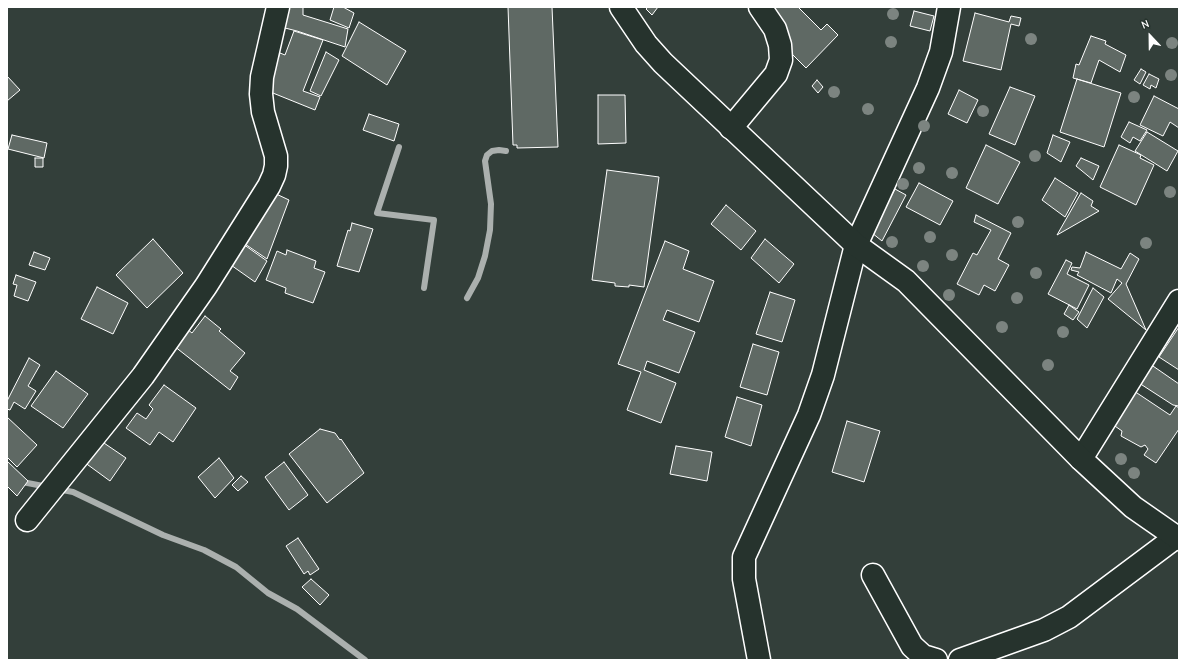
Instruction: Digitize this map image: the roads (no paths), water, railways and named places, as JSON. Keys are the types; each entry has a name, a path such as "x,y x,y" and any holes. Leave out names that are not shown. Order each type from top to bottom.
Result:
{"street":[{"path":"27,520 144,376 206,286 269,186 274,175 276,156 263,112 261,94 262,77 278,7"},
{"path":"621,7 646,44 663,63 731,128 856,245 906,281 1081,459 1133,507 1177,538 1069,617 1044,630 960,660"},
{"path":"731,128 776,74 781,60 780,45 775,29 760,7"},
{"path":"759,660 744,579 744,557 809,415 823,375 856,245 931,80 942,52 949,7"},
{"path":"1081,459 1179,301"},
{"path":"873,575 912,646 923,656 936,660"}],"waterway":[{"path":"399,147 377,213 434,220 424,288"},
{"path":"467,298 478,278 485,256 490,230 491,204 485,161 487,155 492,151 506,151"},
{"path":"7,479 48,487"},
{"path":"57,489 73,492 163,535 204,550 236,567 268,593 297,609 365,660"}]}
